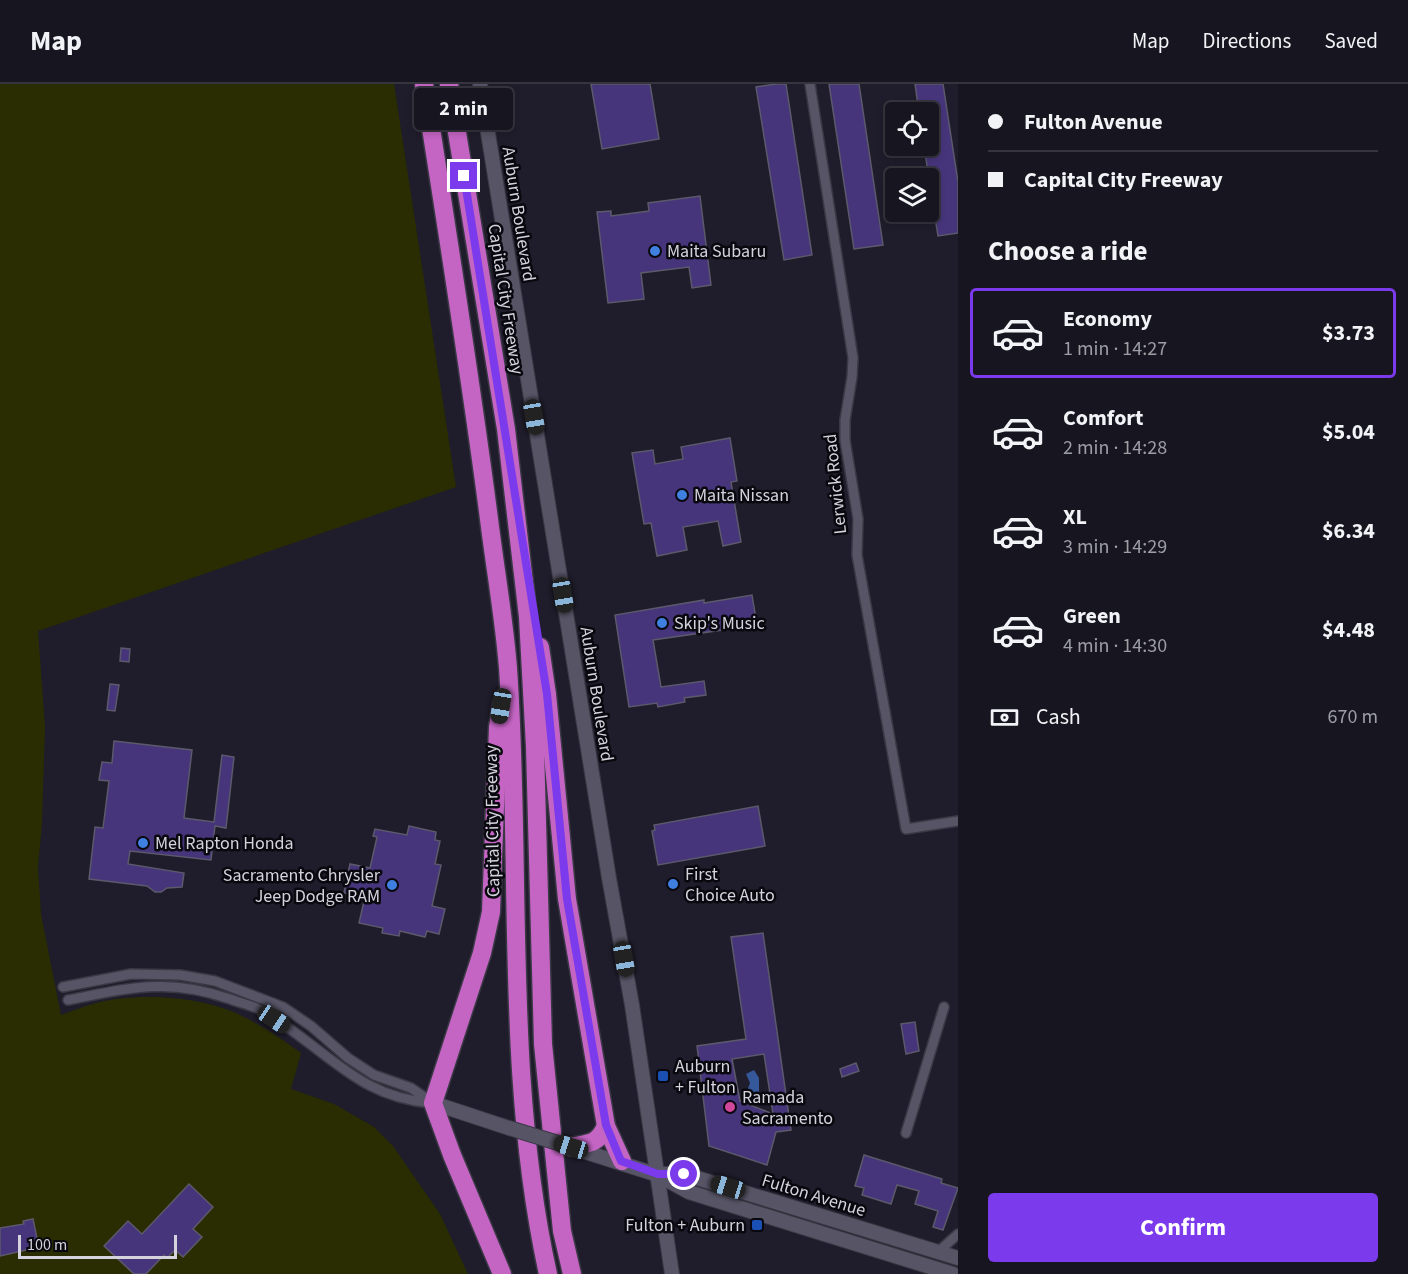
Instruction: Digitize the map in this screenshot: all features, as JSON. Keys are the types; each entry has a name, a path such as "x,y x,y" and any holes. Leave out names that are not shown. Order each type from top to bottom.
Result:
{"highway":[{"name":"Capital City Freeway","path":"424,84 471,381 508,666 512,749 514,910 524,1116 540,1241 548,1274"},
{"name":"Capital City Freeway","path":"449,84 514,488 528,617 536,747 543,1044 562,1231 572,1274"},
{"path":"514,488 547,694 567,899 606,1125 621,1161"},
{"path":"502,1274 452,1155 433,1103 482,953 490,912 498,727 508,666"},
{"path":"571,1147 593,1142 601,1137 606,1125"}],"main road":[{"name":"Auburn Boulevard","path":"480,84 658,1174 672,1274"},
{"name":"Fulton Avenue","path":"433,1103 621,1161 658,1174 690,1192 953,1274"},
{"name":"Fulton Avenue","path":"658,1174 684,1174 958,1258"}],"street":[{"name":"Lerwick Road","path":"810,84 853,358 844,420 845,440 858,519 857,555 906,829 958,821"},
{"name":"Fulton Avenue","path":"63,987 131,974 180,975 215,981 283,1006 311,1026 348,1058 374,1075 411,1088 433,1103"},
{"path":"75,983 80,998"},
{"name":"Fulton Avenue","path":"68,1000 133,987 178,986 212,993 260,1010 364,1084 408,1101 433,1103"},
{"path":"906,1133 944,1007"},
{"path":"938,1252 958,1234"}],"green space":[{"path":"0,84 394,84 456,487 38,631 45,727 38,867 41,914 61,1015 92,1004 113,1000 170,998 190,1000 226,1009 272,1033 301,1053 291,1089 334,1104 374,1127 393,1146 440,1214 468,1274 0,1274"}],"water":[{"path":"754,1070 759,1078 759,1095 751,1095 747,1091 750,1083 746,1074"}],"building":[{"path":"591,84 650,84 659,139 602,149"},
{"path":"786,84 812,255 784,260 756,87"},
{"path":"829,84 859,84 883,245 854,249"},
{"path":"915,84 943,84 958,182 958,233 938,236 936,222 939,222 939,168 927,168 926,156 939,156 939,102 918,102"},
{"path":"700,196 711,285 692,288 689,267 641,273 644,299 608,303 597,212 611,211 611,216 649,211 648,203"},
{"path":"730,438 737,481 731,482 741,542 723,546 718,521 683,527 687,550 657,556 651,523 644,524 632,453 653,450 655,464 683,459 681,447"},
{"path":"752,595 757,625 653,640 661,687 704,681 706,695 684,698 685,702 658,707 657,703 629,707 615,615 704,600 704,603"},
{"path":"121,648 130,649 129,662 120,661"},
{"path":"110,684 119,685 115,711 107,710"},
{"path":"114,741 192,750 184,818 214,822 222,755 234,757 226,828 215,826 211,860 130,851 128,864 184,873 182,887 155,892 147,886 89,879 95,827 103,828 109,781 99,780 102,762 112,763"},
{"path":"758,806 765,846 658,865 652,831 655,830 654,825"},
{"path":"409,826 436,832 435,840 440,841 435,864 441,865 432,906 445,909 439,934 427,931 425,937 400,931 399,936 382,933 383,928 359,923 365,897 344,893 350,864 370,868 377,837 373,836 375,829 407,835"},
{"path":"763,933 791,1130 776,1132 767,1165 709,1146 697,1046 746,1039 731,937","holes":["764,1054 773,1114 740,1101 732,1059"]},
{"path":"915,1022 919,1051 906,1054 901,1024"},
{"path":"856,1063 859,1071 842,1077 840,1069"},
{"path":"864,1155 942,1179 941,1183 958,1188 943,1230 933,1227 938,1211 915,1204 919,1191 897,1185 891,1204 862,1195 864,1188 855,1186"},
{"path":"189,1184 213,1207 193,1229 202,1237 183,1257 175,1250 167,1258 164,1255 146,1274 134,1274 104,1246 128,1221 142,1234"},
{"path":"33,1219 38,1243 30,1245 31,1249 0,1256 0,1228 24,1224 23,1221"}],"place":[{"name":"Maita Subaru","path":"655,251"},
{"name":"Maita Nissan","path":"682,495"},
{"name":"Skip's Music","path":"662,623"},
{"name":"Mel Rapton Honda","path":"143,843"},
{"name":"First Choice Auto","path":"673,884"},
{"name":"Sacramento Chrysler Jeep Dodge RAM","path":"392,885"},
{"name":"Auburn + Fulton","path":"663,1076"},
{"name":"Ramada Sacramento","path":"730,1107"},
{"name":"Fulton + Auburn","path":"757,1225"}],"route":[{"path":"464,176 547,694 567,899 606,1125 621,1161 658,1174 684,1174"}]}
